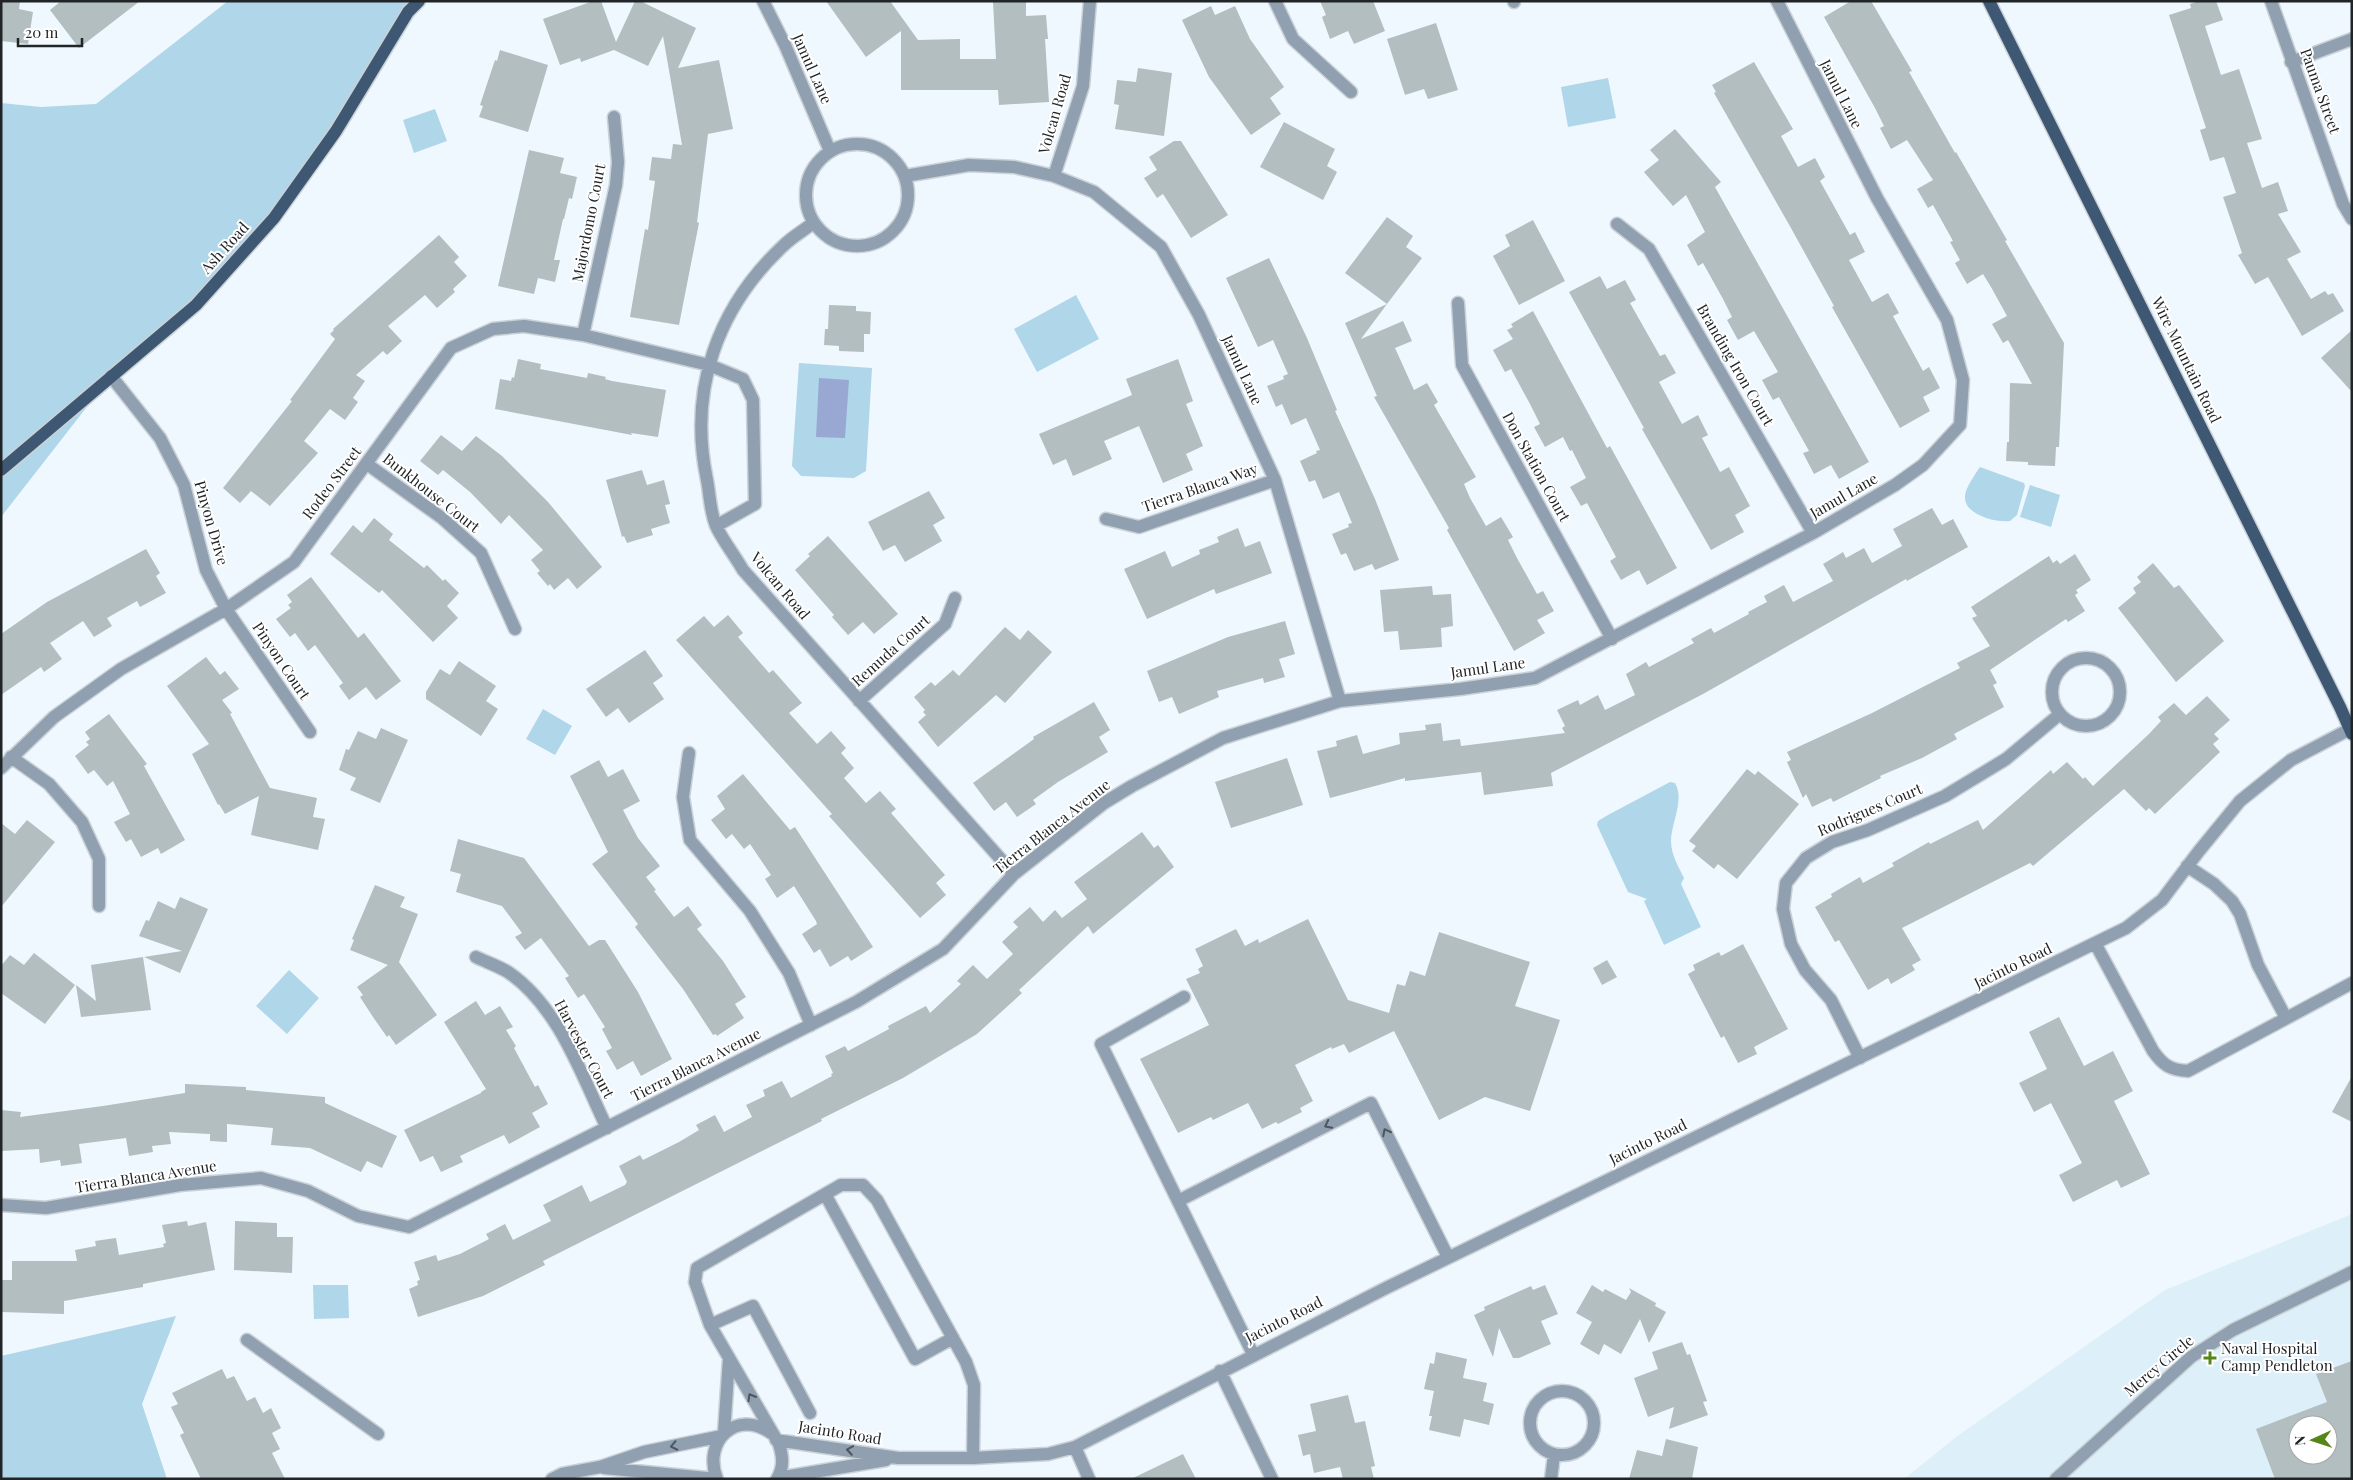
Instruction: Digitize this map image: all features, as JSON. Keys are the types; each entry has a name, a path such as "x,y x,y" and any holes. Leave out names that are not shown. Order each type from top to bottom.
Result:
{"main road":[{"name":"Ash Road","path":"1,470 196,305 274,218 336,131 408,12 419,1"},
{"name":"Wire Mountain Road","path":"1989,1 2351,730"}],"street":[{"name":"Jamul Lane","path":"763,1 785,45 830,151"},
{"name":"Volcan Road","path":"1054,176 1083,86 1090,1"},
{"path":"1275,1 1293,39 1351,92"},
{"name":"Jamul Lane","path":"905,176 968,165 1014,167 1054,176 1094,192 1160,247 1199,314 1275,480 1340,701 1460,689 1535,678 1813,533 1894,485 1923,465 1960,425 1963,380 1947,320 1877,198 1777,1"},
{"name":"Pauma Street","path":"2271,1 2291,62 2343,204 2352,219"},
{"path":"2291,62 2352,39"},
{"name":"Majordomo Court","path":"583,335 616,185 618,162 614,117"},
{"path":"847,144 865,144 882,150 896,161 905,176 909,193 907,210 899,225 888,237 873,245 856,247 839,244 825,236 813,223 807,208 805,192 809,176 817,161 830,151 847,144"},
{"name":"Volcan Road","path":"813,223 783,246 742,292 722,327 710,365 701,412 702,458 716,526 743,570 1014,874"},
{"name":"Branding Iron Court","path":"1617,224 1649,249 1813,533"},
{"name":"Don Station Court","path":"1458,303 1462,365 1612,639"},
{"name":"Rodeo Street","path":"1,768 54,717 121,669 226,609 294,562 451,348 493,328 524,326 583,335 710,365 743,379 753,400 755,504 716,526"},
{"name":"Pinyon Drive","path":"111,376 160,438 184,484 206,570 226,609"},
{"name":"Bunkhouse Court","path":"367,464 442,518 481,553 514,629"},
{"name":"Tierra Blanca Way","path":"1106,519 1139,526 1275,480"},
{"name":"Remuda Court","path":"859,701 945,624 955,598"},
{"name":"Pinyon Court","path":"226,609 310,732"},
{"path":"2085,658 2096,659 2105,663 2113,671 2118,680 2120,696 2115,711 2108,719 2099,725 2077,726 2068,722 2060,714 2054,705 2053,683 2064,665 2085,658"},
{"name":"Tierra Blanca Avenue","path":"1,1205 46,1208 180,1185 261,1178 308,1191 358,1216 409,1227 856,1002 943,949 1014,874 1104,803 1132,786 1223,738 1340,701"},
{"name":"Rodrigues Court","path":"1860,1058 1831,1000 1805,970 1790,944 1783,909 1786,883 1806,858 1832,842 1868,830 1945,796 2006,759 2060,714"},
{"name":"Jacinto Road","path":"778,1478 898,1458 973,1458 1048,1454 1075,1446 1253,1354 1448,1257 2126,928 2162,900 2240,801 2292,760 2351,730"},
{"path":"690,753 683,797 690,840 750,911 789,973 811,1025"},
{"path":"11,757 49,784 82,822 99,859 99,906"},
{"path":"2187,866 2214,884 2232,901 2240,914 2256,960 2286,1018"},
{"path":"2095,943 2153,1051 2161,1063 2173,1069 2188,1071 2352,983"},
{"name":"Harvester Court","path":"476,957 506,971 530,990 548,1010 607,1128"},
{"path":"1184,997 1101,1044 1253,1354"},
{"path":"1178,1201 1371,1103 1448,1257"},
{"path":"778,1478 783,1466 783,1455 710,1325 695,1282 697,1268 841,1185 863,1185 877,1200 966,1362 974,1385 973,1458"},
{"path":"824,1194 914,1358 953,1338"},
{"name":"Mercy Circle","path":"2062,1477 2191,1357 2232,1330 2352,1272"},
{"path":"710,1325 752,1306 810,1413"},
{"path":"247,1340 378,1434"},
{"path":"552,1479 562,1474 600,1467 717,1479 712,1456 723,1434 729,1359"},
{"path":"1220,1371 1272,1479"},
{"path":"1559,1391 1570,1392 1587,1402 1594,1421 1594,1431 1582,1448 1574,1454 1554,1455 1544,1450 1536,1442 1531,1432 1530,1420 1539,1400 1548,1394 1559,1391"},
{"name":"Jacinto Road","path":"600,1467 644,1452 723,1434 742,1425 753,1424 764,1428 774,1437 898,1458"},
{"path":"1075,1446 1089,1479"},
{"path":"1550,1479 1554,1455"}],"shaded area":[{"path":"228,1 419,1 336,131 196,305 111,376 1,517 1,103 41,107 96,104"},
{"path":"1608,78 1616,118 1568,127 1561,87"},
{"path":"435,109 447,141 414,153 403,120"},
{"path":"1076,295 1099,339 1037,372 1014,329"},
{"path":"799,363 872,368 866,471 854,478 801,476 792,466"},
{"path":"819,378 849,380 845,438 816,437"},
{"path":"1980,467 2024,483 2025,486 2017,515 2010,521 1997,521 1983,517 1970,509 1966,504 1966,490"},
{"path":"2030,485 2060,495 2051,527 2020,517"},
{"path":"543,709 572,726 555,755 526,739"},
{"path":"1670,782 1675,783 1679,797 1671,841 1672,851 1684,878 1681,884 1701,927 1664,945 1644,901 1647,899 1628,892 1597,825 1598,821 1608,815"},
{"path":"289,970 319,998 287,1034 256,1006"},
{"name":"Naval Hospital Camp Pendleton","path":"2352,1214 2352,1479 1904,1479 1956,1437 2165,1290"},
{"path":"313,1285 348,1285 349,1318 314,1319"},
{"path":"176,1316 142,1404 167,1479 1,1479 1,1356"}],"building":[{"path":"1,1 20,1 19,9 33,12 28,44 1,41"},
{"path":"61,1 140,1 79,48 50,10"},
{"path":"593,1 601,1 616,42 635,1 640,1 696,28 678,68 719,60 733,129 708,134 697,222 699,223 679,325 630,317 645,229 648,230 655,181 649,180 652,157 671,159 673,144 682,145 663,36 648,66 614,50 581,62 580,58 560,65 543,19"},
{"path":"826,1 890,1 918,40 960,39 960,59 996,59 993,2 1026,1 1026,16 1046,15 1048,39 1045,39 1049,102 999,105 998,90 901,90 901,31 866,57"},
{"path":"1320,1 1373,1 1385,31 1354,44 1348,31 1330,39 1322,17 1326,15"},
{"path":"1851,1 1871,1 1912,71 1909,72 2007,240 2005,241 2064,343 2059,447 2056,447 2055,466 2028,465 2028,462 2006,461 2007,442 2009,442 2010,383 2032,384 2008,340 2003,343 1992,324 2007,316 1991,287 1983,274 1967,284 1955,263 1960,260 1950,242 1953,241 1933,205 1928,208 1917,189 1933,180 1907,140 1891,149 1880,128 1884,126 1875,108 1824,17"},
{"path":"2199,1 2216,1 2223,20 2205,26 2221,75 2239,69 2262,139 2247,143 2262,188 2278,182 2288,211 2278,214 2301,252 2287,259 2311,299 2325,291 2328,295 2333,293 2344,311 2302,336 2268,277 2255,284 2238,255 2242,253 2223,197 2236,193 2224,157 2210,161 2200,130 2206,128 2169,15 2191,8 2190,4"},
{"path":"1211,6 1215,15 1235,6 1250,39 1284,87 1270,98 1281,114 1251,135 1209,77 1182,20"},
{"path":"1436,23 1458,90 1428,99 1424,89 1405,95 1387,39"},
{"path":"500,50 548,65 528,132 479,117 483,106 480,105"},
{"path":"1754,62 1793,129 1781,136 1798,167 1815,158 1825,177 1820,181 1850,235 1855,232 1865,252 1849,260 1872,302 1888,293 1899,313 1893,316 1923,371 1929,367 1940,388 1923,397 1930,411 1900,428 1832,307 1834,306 1791,228 1714,93 1716,92 1712,85"},
{"path":"1138,68 1172,73 1164,136 1115,129 1119,105 1114,104 1117,80 1136,82"},
{"path":"1284,122 1335,149 1327,166 1337,172 1323,200 1260,167"},
{"path":"1675,129 1721,182 1715,187 1869,462 1839,479 1831,465 1814,474 1803,453 1809,451 1779,397 1773,400 1762,380 1778,372 1754,331 1738,340 1727,320 1732,317 1723,299 1703,263 1698,266 1687,245 1705,232 1686,195 1673,206 1644,172 1659,160 1650,150"},
{"path":"1174,141 1181,141 1228,215 1191,238 1163,194 1157,198 1144,178 1157,170 1149,157"},
{"path":"529,150 564,158 560,173 577,177 572,199 569,198 563,219 554,260 560,260 555,282 538,278 534,294 498,286"},
{"path":"1387,217 1413,236 1406,247 1422,258 1387,304 1345,273"},
{"path":"1533,220 1565,281 1519,305 1493,256 1510,246 1505,235"},
{"path":"439,235 459,257 454,262 467,276 453,289 455,292 437,308 425,295 388,326 402,341 387,355 383,351 356,375 365,381 353,398 358,402 345,420 330,409 304,441 318,453 270,506 251,491 240,503 223,488 292,401 290,400 335,339 330,334 333,329"},
{"path":"1269,258 1307,338 1337,410 1335,411 1375,499 1399,560 1375,570 1372,564 1354,571 1346,553 1341,555 1332,534 1349,527 1348,524 1352,523 1339,492 1323,499 1315,480 1309,482 1300,461 1320,450 1306,418 1291,425 1282,404 1276,407 1267,386 1284,379 1283,376 1288,374 1273,340 1258,347 1226,278"},
{"path":"1600,276 1607,289 1625,280 1636,300 1630,303 1660,356 1665,354 1676,373 1659,382 1682,424 1698,415 1708,435 1702,438 1720,472 1729,467 1750,506 1735,515 1744,532 1711,550 1642,429 1644,428 1569,292"},
{"path":"1387,304 1361,339 1403,321 1412,341 1395,348 1414,390 1427,383 1438,402 1434,405 1476,477 1464,484 1470,498 1486,526 1501,517 1513,537 1508,540 1537,594 1543,591 1554,611 1537,620 1545,633 1514,651 1447,530 1449,528 1374,397 1377,396 1345,323"},
{"path":"829,305 856,306 856,311 871,312 870,334 864,334 864,352 839,351 839,346 824,345 825,329 828,329"},
{"path":"1533,311 1607,448 1610,446 1677,568 1647,585 1639,570 1621,580 1610,561 1616,557 1587,503 1581,506 1570,487 1586,478 1572,450 1570,451 1563,437 1545,447 1534,427 1540,424 1530,404 1511,369 1505,372 1493,350 1513,339 1507,330 1513,327 1511,324"},
{"path":"2352,330 2352,392 2321,358"},
{"path":"518,359 541,364 540,369 587,378 588,373 606,377 605,379 612,381 666,390 658,437 631,433 632,435 495,409 500,379 511,381 512,377 514,378"},
{"path":"1178,359 1193,401 1186,404 1203,446 1186,454 1193,470 1163,483 1139,426 1104,441 1112,459 1073,476 1066,459 1053,465 1039,434 1132,395 1126,379"},
{"path":"441,435 462,451 476,436 502,456 548,502 602,567 577,589 568,578 554,590 550,584 548,586 537,573 540,571 531,560 543,550 509,515 501,524 470,492 443,470 438,475 420,461"},
{"path":"642,470 647,485 664,480 670,504 665,505 670,523 651,529 653,535 627,543 624,536 622,537 606,480"},
{"path":"929,491 945,518 933,525 942,541 905,562 895,545 883,551 868,522"},
{"path":"1932,508 1942,525 1953,519 1968,547 1907,581 1906,579 1703,694 1551,773 1553,786 1484,795 1481,772 1405,781 1405,778 1330,798 1317,751 1337,746 1336,741 1357,735 1363,754 1400,744 1399,733 1426,730 1425,725 1441,723 1443,741 1460,739 1461,746 1565,733 1562,728 1565,726 1557,710 1578,700 1580,705 1598,695 1605,710 1635,695 1626,674 1646,662 1649,667 1694,643 1691,639 1711,628 1714,633 1749,614 1748,612 1767,602 1764,596 1784,585 1793,602 1833,581 1823,564 1843,552 1846,558 1864,548 1872,563 1902,546 1893,529"},
{"path":"374,518 393,534 389,540 424,568 427,565 443,581 445,579 459,593 447,606 458,618 433,642 382,590 379,593 330,554 353,525 362,533"},
{"path":"1238,528 1245,547 1260,541 1272,573 1216,594 1214,589 1147,619 1124,569 1165,551 1172,567 1200,554 1199,550 1219,542 1217,537"},
{"path":"828,536 898,614 874,634 863,622 848,635 832,617 834,615 795,570 810,556 808,554"},
{"path":"146,549 160,573 156,576 166,593 140,607 137,601 107,618 112,626 94,637 83,621 50,643 62,659 44,672 41,667 1,695 1,634 47,602"},
{"path":"2075,554 2091,580 2076,590 2078,593 2075,595 2085,611 2068,622 2066,619 1990,670 1997,683 1993,685 2004,707 1954,734 1957,739 1922,758 1880,776 1881,778 1833,802 1831,798 1812,807 1806,794 1803,798 1787,762 1791,760 1787,752 1872,713 1960,668 1957,663 1990,646 1972,618 1977,616 1971,607 2049,556 2053,563 2057,560 2060,564"},
{"path":"2153,563 2174,588 2179,585 2224,641 2176,682 2118,608 2136,593 2133,588 2141,582 2137,577"},
{"path":"311,577 358,638 364,633 401,681 376,700 366,687 349,700 339,686 343,683 315,645 308,651 295,633 290,637 276,619 291,608 288,605 292,602 287,595"},
{"path":"1432,586 1433,595 1451,594 1453,626 1441,628 1442,647 1400,650 1398,631 1384,632 1380,590"},
{"path":"728,615 743,633 738,637 769,673 773,670 802,703 789,713 817,744 831,731 846,748 841,753 854,768 844,778 866,803 880,791 896,809 891,813 945,875 936,883 946,895 920,918 829,816 832,814 676,640 704,616 714,627"},
{"path":"1285,621 1295,654 1279,659 1285,677 1264,683 1263,678 1217,691 1219,697 1179,714 1172,697 1159,702 1147,671 1228,637"},
{"path":"1005,627 1020,640 1028,630 1052,652 1005,703 996,695 938,747 918,722 926,715 923,712 925,710 914,697 931,682 935,686 953,670 959,676"},
{"path":"645,650 663,676 653,683 664,699 629,723 618,708 606,717 586,689"},
{"path":"206,657 220,675 225,671 239,689 222,700 232,713 230,714 270,788 317,798 313,817 325,819 318,850 251,835 259,796 225,814 218,805 192,754 209,744 167,686"},
{"path":"459,661 496,686 486,701 498,709 481,736 426,699 426,692 440,669 450,675"},
{"path":"2207,696 2230,720 2214,734 2219,739 2213,744 2220,752 2155,814 2149,808 2146,811 2124,789 2033,866 2030,863 1902,928 1921,960 1912,965 1915,970 1891,984 1888,978 1868,990 1839,940 1835,942 1815,907 1832,897 1831,894 1860,877 1863,883 1894,866 1892,863 1929,842 1930,844 1978,820 1983,830 2051,770 2053,774 2067,762 2083,779 2085,777 2093,786 2149,734 2161,721 2158,717 2174,703 2186,715"},
{"path":"1094,702 1110,730 1099,737 1108,752 1058,782 1033,800 1036,804 1017,817 1006,802 994,811 973,783 1034,739 1033,737"},
{"path":"109,714 147,764 144,766 185,840 161,854 158,848 141,857 131,839 126,842 114,822 130,814 113,781 107,786 94,770 88,774 75,756 89,745 86,742 90,739 85,732"},
{"path":"381,728 408,740 380,803 350,790 356,778 339,770 346,749 349,750 358,731 376,739"},
{"path":"1287,758 1303,805 1231,828 1215,782"},
{"path":"599,760 608,777 623,769 640,801 623,810 638,838 660,866 646,877 656,890 654,891 674,917 688,906 702,925 697,929 723,961 746,997 735,1004 744,1018 717,1036 716,1034 713,1035 683,989 635,927 638,924 592,864 608,852 570,776"},
{"path":"1747,769 1755,775 1758,771 1799,804 1737,879 1718,864 1714,869 1692,851 1696,846 1689,841"},
{"path":"743,774 790,830 795,827 873,947 851,961 848,956 830,967 820,949 814,953 802,934 817,924 794,886 777,898 765,879 771,875 750,844 744,849 732,834 726,839 711,820 725,809 717,796"},
{"path":"27,820 55,842 1,907 1,823 15,834"},
{"path":"1142,832 1154,848 1158,845 1174,867 1093,934 1088,926 1019,990 1022,993 977,1034 903,1078 821,1119 822,1121 543,1261 545,1265 483,1296 418,1317 409,1289 418,1285 417,1281 420,1280 414,1262 436,1255 438,1261 460,1254 489,1239 486,1234 505,1224 513,1240 551,1221 543,1205 582,1185 590,1202 625,1185 627,1182 619,1166 640,1155 643,1160 679,1142 699,1130 696,1125 715,1115 724,1132 752,1117 746,1105 765,1096 763,1090 782,1081 791,1098 832,1076 831,1074 833,1073 825,1056 845,1046 848,1051 889,1029 888,1026 926,1006 930,1013 961,984 957,981 973,965 987,979 1013,954 1002,942 1018,927 1013,922 1030,907 1043,922 1055,910 1062,918 1087,899 1074,882"},
{"path":"458,839 524,858 589,946 599,940 605,940 638,992 672,1059 641,1076 633,1061 617,1070 606,1051 612,1048 602,1029 605,1027 584,994 578,998 565,978 569,976 541,938 525,950 515,937 522,933 502,906 456,892 461,874 450,871"},
{"path":"375,885 405,897 400,907 418,914 399,962 437,1015 396,1045 389,1035 387,1037 373,1017 360,997 363,995 357,987 388,965 350,950 354,940 352,939"},
{"path":"180,897 208,909 180,973 144,957 182,951 139,936 146,920 149,921 158,901 175,909"},
{"path":"1308,919 1348,1000 1389,1013 1397,984 1405,986 1410,971 1425,976 1439,932 1530,962 1515,1006 1560,1020 1530,1111 1485,1097 1439,1120 1394,1031 1349,1053 1344,1044 1332,1049 1331,1047 1295,1065 1313,1101 1300,1108 1302,1112 1278,1124 1276,1122 1262,1129 1248,1103 1213,1120 1211,1117 1178,1133 1140,1059 1209,1025 1186,979 1200,973 1198,969 1203,966 1195,949 1236,929 1245,946 1258,939 1259,943"},
{"path":"1743,944 1788,1029 1754,1047 1757,1054 1738,1063 1724,1036 1721,1038 1688,974 1695,970 1693,965 1719,952 1721,956"},
{"path":"34,953 75,985 45,1024 1,993 1,966 10,955 24,965"},
{"path":"143,957 151,1010 81,1017 76,985 96,1001 91,965"},
{"path":"1607,960 1617,977 1602,985 1593,968"},
{"path":"476,1001 485,1015 500,1006 513,1027 506,1030 516,1046 514,1048 535,1087 538,1085 548,1104 532,1113 540,1127 509,1144 504,1135 460,1156 463,1162 441,1172 433,1156 420,1162 404,1130 486,1089 444,1022"},
{"path":"2059,1017 2084,1066 2113,1051 2133,1091 2114,1101 2150,1174 2121,1188 2117,1180 2073,1202 2059,1175 2082,1163 2051,1103 2034,1112 2019,1083 2047,1069 2029,1032"},
{"path":"2352,1076 2352,1122 2332,1112"},
{"path":"185,1084 246,1087 246,1090 325,1097 325,1103 397,1136 382,1168 367,1161 361,1172 310,1148 271,1145 273,1128 227,1124 227,1142 210,1141 210,1134 169,1132 171,1144 152,1146 153,1152 129,1156 126,1138 79,1144 82,1163 61,1166 60,1160 40,1163 39,1149 1,1151 1,1110 21,1112 20,1117 103,1106 185,1093"},
{"path":"187,1221 188,1226 206,1222 215,1270 143,1284 143,1287 64,1301 64,1314 1,1312 1,1280 12,1280 12,1261 77,1261 75,1250 96,1246 95,1241 116,1238 119,1255 164,1247 163,1244 166,1243 162,1225"},
{"path":"235,1221 277,1223 277,1237 293,1237 292,1273 234,1270"},
{"path":"1545,1285 1558,1314 1541,1321 1551,1344 1519,1358 1513,1358 1499,1328 1493,1357 1474,1315 1485,1310 1484,1307 1531,1286 1533,1290"},
{"path":"1592,1285 1603,1292 1605,1289 1626,1300 1631,1292 1629,1288 1656,1303 1655,1306 1666,1312 1649,1343 1640,1319 1621,1354 1604,1344 1599,1355 1580,1344 1592,1322 1576,1313"},
{"path":"1682,1342 1687,1355 1690,1354 1707,1401 1703,1402 1708,1415 1669,1429 1674,1407 1648,1417 1634,1378 1658,1369 1652,1352"},
{"path":"1436,1352 1467,1359 1463,1378 1487,1383 1483,1401 1494,1404 1489,1425 1464,1419 1460,1437 1429,1430 1432,1416 1429,1416 1434,1391 1424,1389 1430,1363 1434,1364"},
{"path":"2352,1361 2352,1479 2275,1479 2256,1429 2288,1417 2288,1465 2338,1465 2338,1415 2293,1415 2327,1402 2316,1374"},
{"path":"222,1369 227,1379 234,1376 247,1401 255,1397 263,1413 271,1408 281,1428 272,1433 280,1449 272,1453 285,1479 201,1479 180,1435 184,1433 171,1407 178,1404 172,1393"},
{"path":"1348,1395 1355,1423 1365,1421 1375,1466 1371,1467 1374,1479 1343,1479 1340,1467 1314,1473 1310,1454 1303,1456 1298,1435 1316,1431 1310,1404"},
{"path":"1666,1439 1698,1447 1692,1479 1629,1479 1637,1450 1662,1456"},
{"path":"1183,1454 1196,1479 1131,1479"}],"place":[{"name":"Naval Hospital Camp Pendleton","path":"2210,1358"}]}
